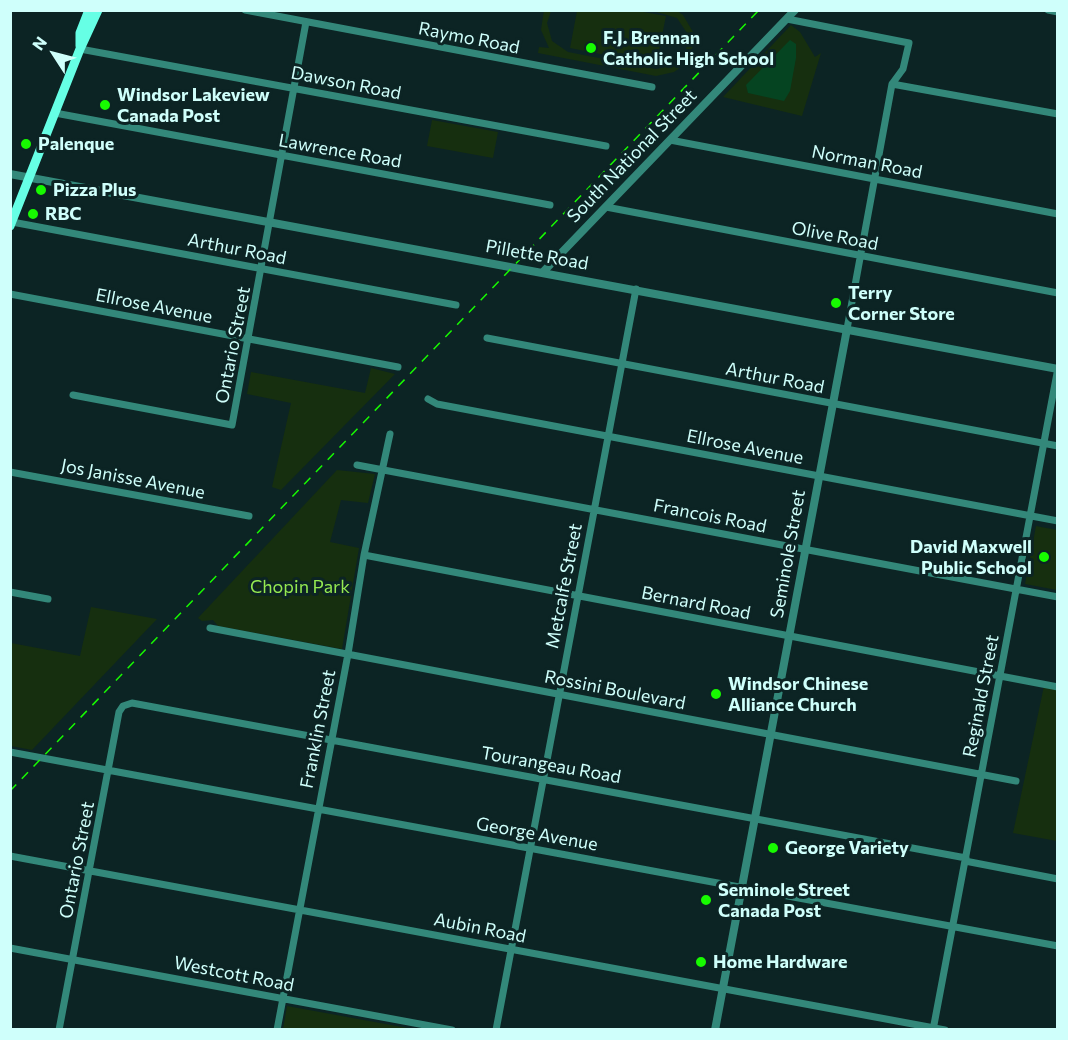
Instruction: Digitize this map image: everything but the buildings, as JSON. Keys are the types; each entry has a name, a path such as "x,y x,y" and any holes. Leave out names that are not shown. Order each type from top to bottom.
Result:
{"main road":[{"path":"80,49 80,33 89,10"},
{"path":"11,224 80,49 98,10"}],"street":[{"name":"Raymo Road","path":"245,10 652,87"},
{"name":"South National Street","path":"543,272 795,10"},
{"path":"1048,10 1058,12"},
{"name":"Seminole Street","path":"715,1029 772,735 892,84 903,69 909,43 787,19"},
{"name":"Ontario Street","path":"73,394 232,425 263,270 281,155 306,22"},
{"name":"Dawson Road","path":"80,49 606,146"},
{"path":"892,84 1058,114"},
{"name":"Lawrence Road","path":"55,113 550,205"},
{"name":"Norman Road","path":"670,140 1058,214"},
{"name":"Pillette Road","path":"10,174 1057,368"},
{"name":"Olive Road","path":"606,207 1058,292"},
{"name":"Arthur Road","path":"11,224 456,305"},
{"name":"Metcalfe Street","path":"496,1029 636,289"},
{"name":"Ellrose Avenue","path":"10,294 398,367"},
{"name":"Arthur Road","path":"487,338 1058,446"},
{"name":"Reginald Street","path":"934,1028 1057,368"},
{"name":"Ellrose Avenue","path":"428,399 437,404 1058,522"},
{"name":"Franklin Street","path":"277,1029 348,654 363,555 380,470 384,463 390,434"},
{"name":"Francois Road","path":"357,465 1058,597"},
{"name":"Jos Janisse Avenue","path":"10,472 249,516"},
{"name":"Bernard Road","path":"363,555 1058,687"},
{"path":"10,592 48,599"},
{"name":"Rossini Boulevard","path":"210,628 1016,781"},
{"name":"Ontario Street","path":"59,1029 119,712 123,706 132,703"},
{"name":"Tourangeau Road","path":"132,703 756,818 1058,879"},
{"name":"George Avenue","path":"10,753 1058,946"},
{"name":"Aubin Road","path":"10,856 945,1029"},
{"name":"Westcott Road","path":"10,948 452,1029"}],"green space":[{"path":"544,10 551,11 547,23 552,41 568,52 656,69 674,65 686,51 687,33 677,18 653,11 677,11 683,15 693,32 694,44 684,65 674,72 656,76 538,53 539,47 549,48 541,30"},
{"path":"577,11 638,11 666,16 656,65 570,48"},
{"path":"791,25 800,32 815,57 821,53 802,116 723,97"},
{"path":"432,120 498,132 493,158 427,146"},
{"path":"371,368 395,374 281,490 272,487 291,403 247,394 251,372 365,393"},
{"name":"Chopin Park","path":"337,470 375,474 368,503 341,500 330,542 359,548 342,649 218,626 213,620 202,621 198,618"},
{"name":"David Maxwell Public School","path":"1036,526 1057,530 1057,590 1025,584"},
{"path":"91,607 157,619 32,750 11,746 11,643 80,656"},
{"path":"1044,686 1057,689 1057,841 1013,833"},
{"path":"287,1006 413,1029 283,1029"}],"shaded area":[{"path":"790,40 796,44 796,58 790,91 784,101 748,93 746,85"}],"railway":[{"path":"10,791 759,10"}],"place":[{"name":"F.J. Brennan Catholic High School","path":"591,48"},
{"name":"Windsor Lakeview Canada Post","path":"105,105"},
{"name":"Palenque","path":"26,144"},
{"name":"Pizza Plus","path":"41,190"},
{"name":"RBC","path":"33,214"},
{"name":"Terry Corner Store","path":"836,303"},
{"name":"David Maxwell Public School","path":"1044,557"},
{"name":"Windsor Chinese Alliance Church","path":"716,694"},
{"name":"George Variety","path":"773,848"},
{"name":"Seminole Street Canada Post","path":"706,900"},
{"name":"Home Hardware","path":"701,962"}]}
